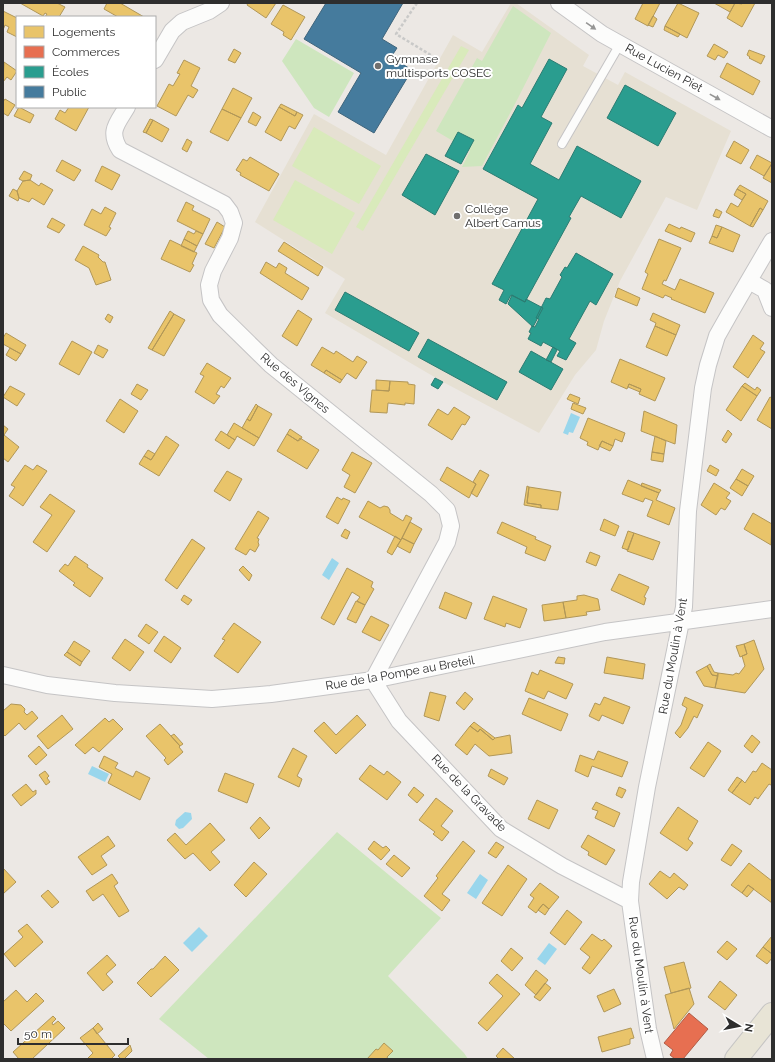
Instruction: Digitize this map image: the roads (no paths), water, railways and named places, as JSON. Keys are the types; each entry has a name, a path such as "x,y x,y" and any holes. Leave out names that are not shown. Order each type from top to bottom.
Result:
{"main road":[{"path":"736,1059 772,1014"}],"street":[{"path":"156,58 172,31 182,22 209,12 220,3"},
{"name":"Rue Lucien Piet","path":"559,3 602,34 772,129"},
{"name":"Rue des Vignes","path":"126,108 114,129 114,141 120,150 224,204 230,212 234,223 230,238 213,271 209,286 211,300 220,315 271,365 431,494 447,510 451,526 447,542 373,680"},
{"name":"Rue du Moulin à Vent","path":"655,1059 648,1029 630,901 631,882 647,787 684,607 688,511 703,388 708,365 718,336 772,241"},
{"path":"749,281 765,290 772,308"},
{"name":"Rue de la Pompe au Breteil","path":"3,675 47,685 115,693 212,699 271,694 373,680 605,632 772,609"},
{"name":"Rue de la Gravade","path":"373,680 399,721 501,830 562,866 630,901"}],"lane":[{"path":"562,144 620,44"}],"water":[{"path":"571,413 580,417 573,433 569,432 568,435 563,433"},
{"path":"332,558 339,563 329,580 322,575"},
{"path":"92,766 109,774 105,782 88,774"},
{"path":"185,812 191,813 192,819 183,828 179,829 175,825 176,820"},
{"path":"480,874 488,880 476,899 467,893"},
{"path":"199,927 208,936 192,952 183,943"},
{"path":"549,943 557,949 545,965 537,959"}],"place":[{"name":"Gymnase multisports COSEC","path":"378,66"},
{"name":"Collège Albert Camus","path":"457,216"}]}
